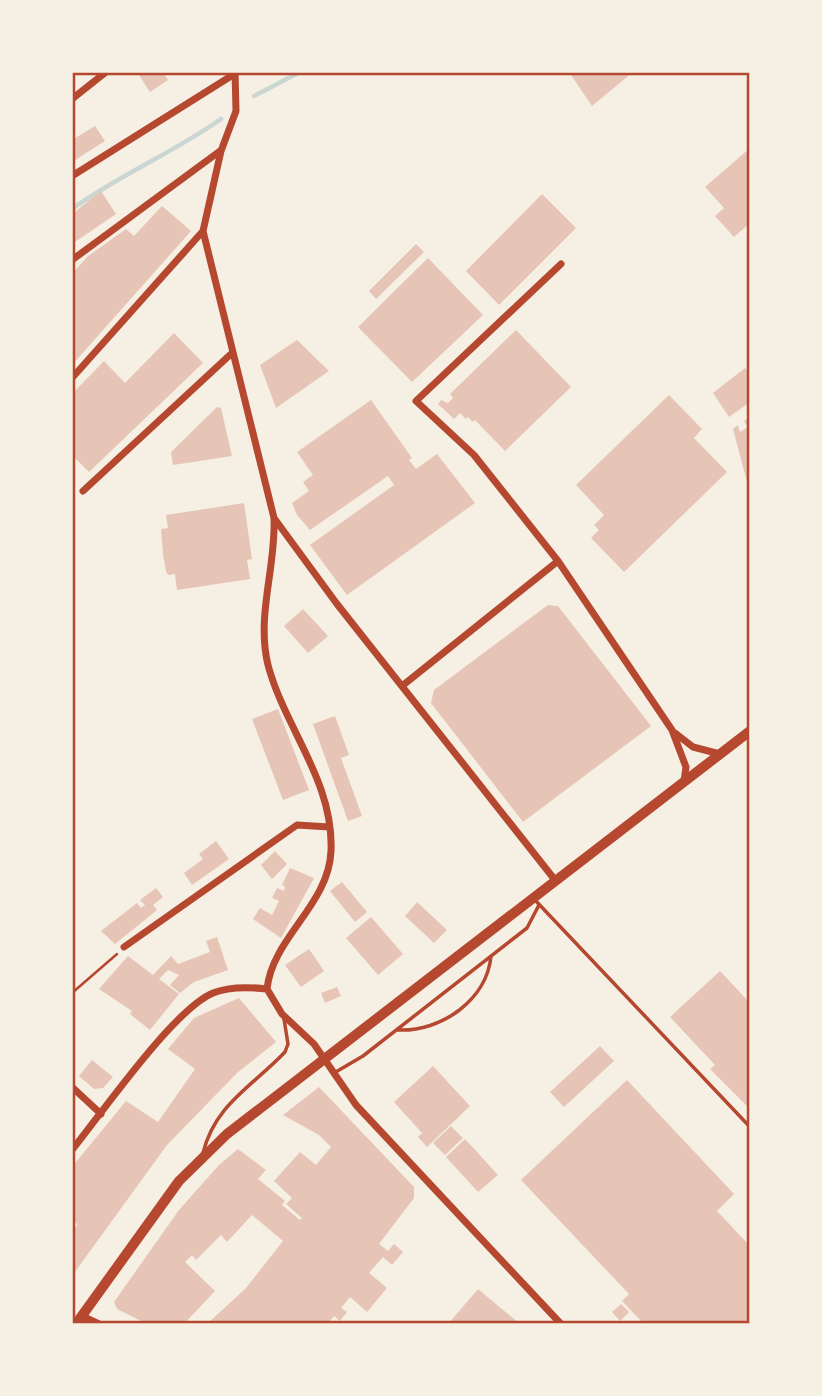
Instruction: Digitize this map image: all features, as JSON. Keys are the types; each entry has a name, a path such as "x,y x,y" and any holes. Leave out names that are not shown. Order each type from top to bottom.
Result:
{"main road":[{"path":"79,1320 179,1181 202,1155 323,1058 536,901 555,880 750,731"}],"street":[{"path":"72,99 106,72"},
{"path":"236,73 236,111 221,151 203,231 274,518 275,545 262,624 269,667 317,778 329,827 331,853 321,888 274,961 267,989 282,1014 314,1044 332,1074 356,1105 561,1324"},
{"path":"72,176 236,73"},
{"path":"72,260 221,151"},
{"path":"72,378 203,231"},
{"path":"561,264 416,401 474,455 558,561 672,730 686,767 684,782"},
{"path":"83,491 232,353"},
{"path":"274,518 555,880"},
{"path":"402,686 558,561"},
{"path":"672,730 693,747 720,754"},
{"path":"124,947 297,825 329,827"},
{"path":"72,1150 185,1011 214,993 248,987 267,989"},
{"path":"72,1087 101,1114"},
{"path":"79,1320 99,1324"}],"lane":[{"path":"332,1074 396,1030 527,928 536,901 750,1127"},
{"path":"396,1030 417,1031 440,1023 460,1009 478,993 490,971 491,956"},
{"path":"202,1155 208,1131 232,1100 285,1052 288,1034 282,1014"}],"path":[{"path":"72,993 124,947"}],"building":[{"path":"144,72 163,72 168,80 150,92 139,75"},
{"path":"569,72 633,72 592,106"},
{"path":"95,126 105,141 72,162 72,140"},
{"path":"750,148 750,223 734,237 715,216 724,208 705,187"},
{"path":"101,191 116,214 72,244 72,214"},
{"path":"542,194 576,228 499,305 466,271"},
{"path":"162,206 191,231 72,365 72,307 75,303 72,301 72,274 88,256 126,229 134,236"},
{"path":"416,244 424,252 376,299 369,291"},
{"path":"428,258 483,315 412,382 358,327"},
{"path":"516,330 571,387 505,451 475,420 473,422 468,417 466,419 460,413 454,419 438,404 441,400 448,403 453,398 450,394"},
{"path":"174,333 203,363 89,472 72,455 72,394 104,361 125,383"},
{"path":"297,340 329,371 276,408 260,365"},
{"path":"745,368 750,374 750,402 729,417 713,393"},
{"path":"669,395 702,429 694,438 727,472 624,572 591,538 599,530 594,525 604,515 576,485"},
{"path":"371,400 412,458 409,460 416,469 437,454 475,503 347,595 310,545 394,485 388,476 310,530 297,515 292,503 309,491 303,482 313,475 297,452"},
{"path":"217,407 221,408 232,456 173,465 171,452"},
{"path":"750,417 750,479 747,482 733,429 738,425 740,432 748,427 744,421"},
{"path":"244,503 252,559 247,560 250,579 177,590 175,574 168,575 163,554 161,529 168,528 166,515"},
{"path":"548,605 558,606 651,726 523,822 431,703 434,690"},
{"path":"303,609 328,636 308,653 284,626"},
{"path":"278,709 309,790 283,800 252,719"},
{"path":"335,716 349,755 341,758 362,816 348,821 313,724"},
{"path":"216,841 229,859 192,885 184,873 203,859 199,854"},
{"path":"275,851 287,864 272,879 261,865"},
{"path":"290,868 314,878 281,938 253,919 260,908 272,915 279,901 272,898 277,888 284,891 285,887 282,885"},
{"path":"342,882 367,912 355,922 330,891"},
{"path":"156,888 163,897 153,905 157,910 115,944 101,931 137,903 141,908 145,905 140,900"},
{"path":"417,902 447,930 434,943 405,916"},
{"path":"371,917 403,954 378,975 346,938"},
{"path":"217,937 228,970 194,982 180,993 170,985 179,975 168,970 159,979 179,994 150,1030 130,1014 132,1011 99,989 128,956 153,975 171,956 178,964 210,952 206,941"},
{"path":"309,949 324,971 301,987 285,965"},
{"path":"720,971 750,1003 750,1109 710,1069 715,1065 670,1017"},
{"path":"337,987 341,996 325,1003 321,993"},
{"path":"239,998 276,1042 237,1073 167,1145 72,1276 72,1229 78,1225 72,1219 72,1167 126,1101 158,1122 195,1069 168,1049 194,1018"},
{"path":"600,1046 614,1061 564,1107 550,1092"},
{"path":"92,1060 113,1077 103,1088 94,1089 79,1076"},
{"path":"433,1066 470,1106 427,1147 418,1137 422,1133 394,1102"},
{"path":"627,1080 734,1194 717,1211 750,1246 750,1324 644,1324 622,1301 629,1294 521,1180"},
{"path":"319,1087 414,1187 414,1198 379,1244 388,1251 394,1244 403,1252 392,1265 383,1257 369,1273 387,1288 367,1312 350,1297 341,1308 347,1312 340,1321 334,1316 328,1324 207,1324 246,1288 283,1241 252,1215 227,1242 221,1235 196,1260 192,1255 185,1262 215,1291 184,1324 147,1324 117,1309 114,1302 179,1210 219,1165 238,1149 266,1170 258,1179 285,1201 282,1205 300,1220 302,1218 286,1204 292,1198 274,1181 300,1152 316,1165 331,1147 319,1135 283,1115"},
{"path":"451,1126 463,1138 445,1155 433,1143"},
{"path":"465,1139 498,1175 478,1192 446,1157"},
{"path":"478,1289 520,1324 448,1324"},
{"path":"621,1304 629,1312 620,1321 612,1312"}],"waterway":[{"path":"254,96 300,72"},
{"path":"72,209 221,119"}]}
